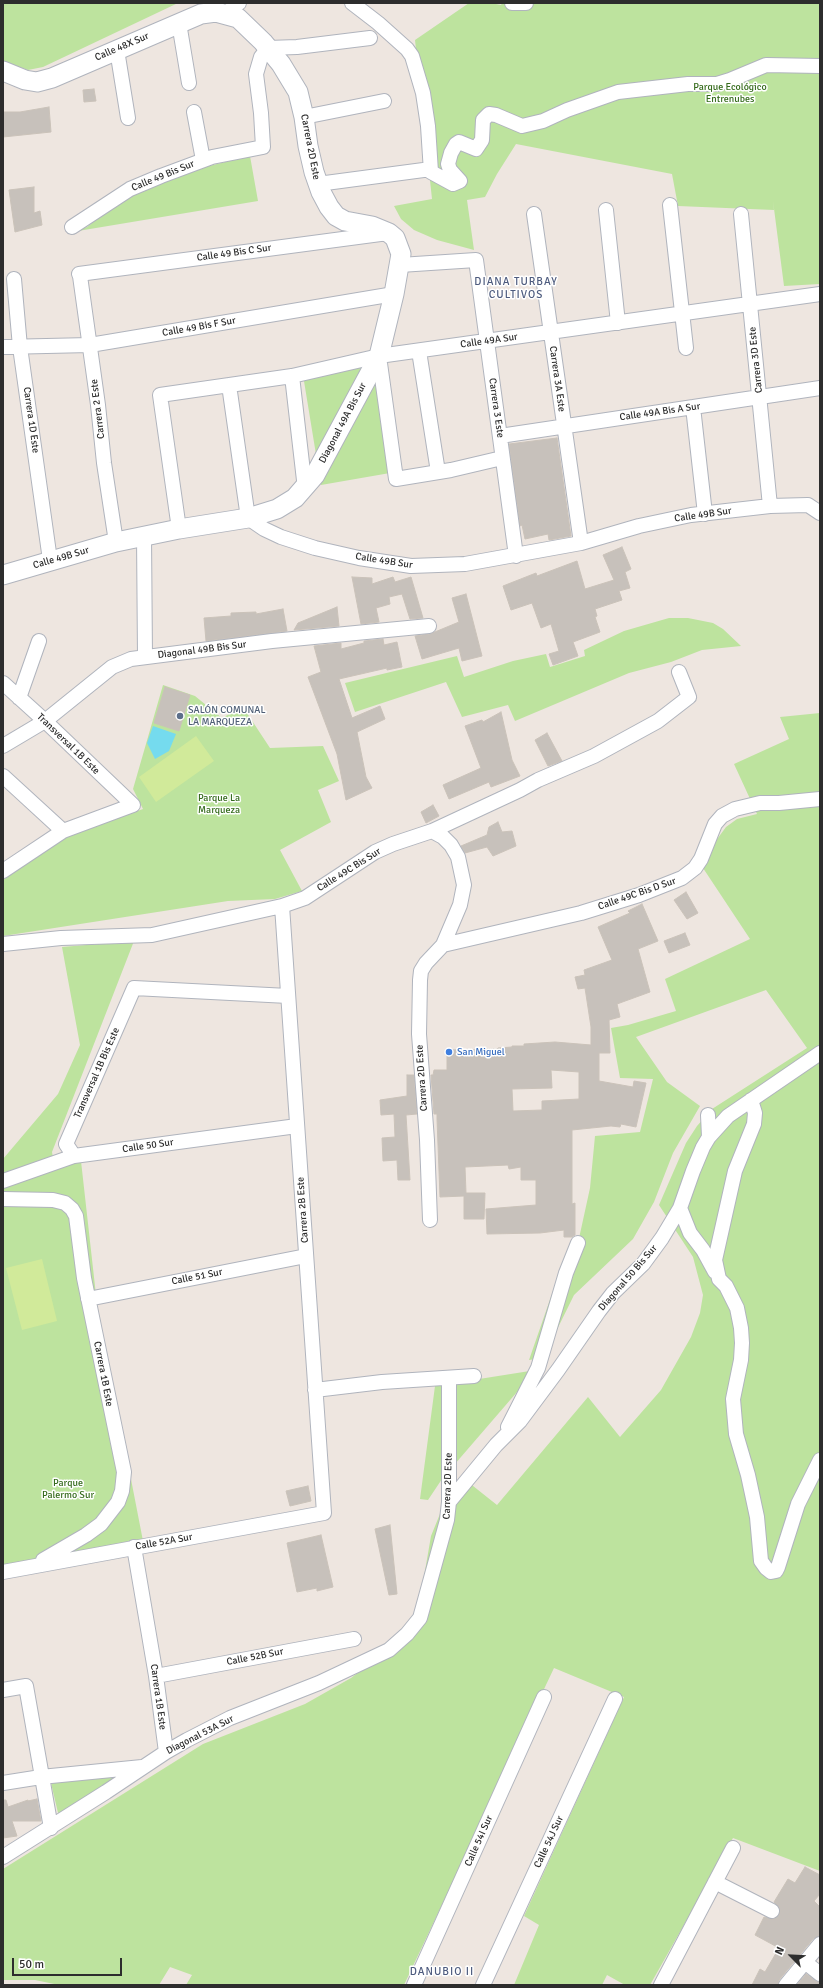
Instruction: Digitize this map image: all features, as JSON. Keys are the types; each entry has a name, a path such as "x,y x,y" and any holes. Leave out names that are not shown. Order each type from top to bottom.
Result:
{"street":[{"path":"352,3 407,48 412,56 423,93 428,126 431,171"},
{"path":"512,3 526,3"},
{"name":"Calle 48X Sur","path":"3,71 25,80 37,82 52,78 179,23 205,13 232,8"},
{"name":"Carrera 2D Este","path":"232,8 242,22 268,48 298,92 304,117 308,146 318,184 329,207 340,219 372,226 389,233"},
{"path":"179,23 189,83"},
{"path":"268,48 297,47 370,38"},
{"name":"Calle 49 Bis Sur","path":"72,227 130,189 203,160 263,147 261,113 256,74 261,58 268,48"},
{"path":"117,50 128,118"},
{"path":"318,184 431,171 451,183 456,184 460,180 450,170 448,164 451,153 456,144 459,142 476,149 482,140 483,120 489,114 496,114 522,126 548,120 567,110 618,92 688,84 717,84 766,65 820,66"},
{"path":"304,117 384,101"},
{"path":"194,112 203,160"},
{"path":"670,205 686,348"},
{"path":"606,210 618,323"},
{"name":"Carrera 3A Este","path":"534,214 581,543"},
{"name":"Carrera 3D Este","path":"741,214 770,506"},
{"path":"389,233 395,238 399,246 400,265 379,356 396,479 438,472 502,458"},
{"name":"Calle 49 Bis C Sur","path":"79,275 389,233"},
{"name":"Carrera 3 Este","path":"400,265 476,260 516,556"},
{"name":"Carrera 2 Este","path":"79,275 90,345 104,463 116,542"},
{"name":"Carrera 1D Este","path":"14,279 20,347 50,560"},
{"name":"Calle 49 Bis F Sur","path":"3,346 90,345 394,294"},
{"name":"Calle 49A Sur","path":"179,529 160,395 292,376 379,356 820,294"},
{"path":"419,351 438,472"},
{"name":"Diagonal 49A Bis Sur","path":"248,518 287,504 305,489 315,475 379,356"},
{"path":"292,376 305,489"},
{"path":"228,385 248,518"},
{"name":"Calle 49A Bis A Sur","path":"500,436 820,388"},
{"path":"693,407 705,514"},
{"name":"Calle 49B Sur","path":"3,575 50,560 116,542 179,529 248,518 264,529 281,537 315,548 359,558 411,566 464,564 516,556 581,543 639,526 705,514 770,506 808,505 820,513"},
{"path":"144,536 145,657"},
{"name":"Diagonal 49B Bis Sur","path":"3,746 45,721 112,667 131,659 272,642 428,626"},
{"path":"19,698 40,641"},
{"name":"Calle 49C Bis Sur","path":"3,944 61,938 152,935 282,906 304,898 319,890 376,852 393,844 432,831 520,790 538,780 594,756 658,721 689,697 679,672"},
{"name":"Transversal 1B Este","path":"3,684 45,721 133,805 63,831"},
{"path":"3,776 63,831 4,869"},
{"name":"Calle 49C Bis D Sur","path":"443,945 581,913 639,895 682,878 695,868 701,859 715,824 722,816 735,809 760,803 779,803 820,799"},
{"name":"Carrera 2D Este","path":"430,1220 427,1140 418,1014 421,971 443,945 460,905 464,885 458,857 451,845 443,837 432,831"},
{"name":"Carrera 2B Este","path":"282,906 324,1514"},
{"name":"Transversal 1B Bis Este","path":"74,1156 66,1144 134,988 288,996"},
{"path":"709,1137 728,1116 820,1053"},
{"path":"719,1279 715,1260 735,1171 754,1124 756,1112 751,1100"},
{"path":"708,1114 709,1137"},
{"name":"Calle 50 Sur","path":"3,1181 74,1156 297,1126"},
{"name":"Diagonal 50 Bis Sur","path":"502,1437 520,1421 599,1311 651,1253 680,1208 693,1171 709,1137"},
{"name":"Carrera 1B Este","path":"3,1198 53,1200 65,1203 72,1209 76,1216 88,1299 124,1472 122,1491 118,1502 101,1524 86,1535 32,1566"},
{"path":"680,1208 690,1233 703,1250 719,1279 731,1296 736,1308 742,1343 733,1400 736,1434 748,1475 757,1517 761,1561 771,1572 776,1571 778,1567 798,1504 820,1460"},
{"path":"449,1502 502,1437 538,1368 566,1273 578,1243"},
{"name":"Calle 51 Sur","path":"88,1299 306,1256"},
{"path":"315,1390 382,1382 474,1376"},
{"name":"Carrera 2D Este","path":"407,1634 420,1618 448,1520 448,1378"},
{"name":"Calle 52A Sur","path":"3,1572 134,1547 324,1514"},
{"name":"Carrera 1B Este","path":"134,1547 156,1676 166,1752"},
{"name":"Diagonal 53A Sur","path":"3,1857 51,1828 166,1752 230,1718 318,1683 390,1650 407,1634"},
{"name":"Calle 52B Sur","path":"156,1676 354,1639"},
{"path":"3,1690 26,1686 51,1828"},
{"name":"Calle 54I Sur","path":"414,1985 544,1697"},
{"name":"Calle 54J Sur","path":"483,1985 615,1699"},
{"path":"3,1783 41,1777 144,1766"},
{"path":"661,1985 733,1848"},
{"path":"715,1882 772,1911"},
{"path":"786,1985 820,1944"},
{"path":"805,1962 820,1974"}],"green space":[{"path":"3,3 178,3 43,67 28,70 3,61"},
{"name":"Parque Ecológico Entrenubes","path":"469,3 491,3 501,5 502,3 820,3 820,284 784,286 773,201 774,210 678,206 672,174 516,144 497,174 485,197 467,200 474,250 437,240 414,230 401,219 394,206 432,199 415,40"},
{"path":"250,156 258,201 72,232 87,227 107,211 136,194 180,173"},
{"path":"372,363 390,473 321,485 303,375"},
{"path":"669,618 688,618 713,623 723,629 741,646 702,650 671,662 629,673 515,721 508,705 462,717 446,682 355,712 345,683 457,656 464,677 513,661 546,654 550,667 585,656 584,650 624,631"},
{"name":"Parque La Marqueza","path":"163,685 195,696 222,718 243,707 270,748 323,746 339,781 318,790 331,822 280,850 302,891 275,899 228,901 3,936 3,880 66,837 143,809 133,789"},
{"path":"820,713 820,1871 733,1838 650,1985 625,1985 607,1975 602,1985 514,1985 539,1925 524,1916 624,1697 554,1668 404,1985 186,1985 192,1975 170,1967 159,1985 59,1985 35,1980 3,1980 3,1869 203,1744 305,1704 351,1678 380,1656 414,1617 421,1594 431,1536 442,1509 463,1478 497,1505 588,1397 620,1437 661,1390 691,1337 700,1313 703,1295 693,1257 659,1205 686,1143 697,1126 712,1109 807,1048 766,990 636,1037 667,1082 700,1106 673,1153 654,1202 633,1239 574,1295 543,1358 529,1360 562,1265 578,1243 590,1188 595,1136 640,1132 653,1079 620,1078 611,1028 628,1025 676,1011 665,979 750,939 703,868 715,842 726,827 737,819 757,814 734,764 789,739 780,717"},
{"path":"196,736 214,761 156,802 139,777"},
{"name":"Parque Palermo Sur","path":"134,941 52,1152 55,1168 81,1161 97,1304 143,1541 3,1566 3,1159 58,1094 80,1045 62,947"},
{"path":"42,1259 57,1321 22,1330 6,1268"},
{"path":"536,1370 442,1479 428,1500 420,1499 435,1386"},
{"path":"112,1771 116,1780 59,1817 51,1783"}],"water":[{"path":"153,726 176,734 169,751 155,759 147,743"}],"building":[{"path":"94,89 96,101 84,102 83,90"},
{"path":"49,107 51,132 3,137 3,112 20,112"},
{"path":"34,187 34,213 40,211 42,225 15,232 9,190"},
{"path":"557,438 571,536 549,540 548,534 525,539 522,525 520,526 509,444"},
{"path":"622,547 631,569 625,572 630,588 619,591 622,600 595,609 597,616 595,617 600,632 573,642 578,656 553,665 549,654 559,651 551,624 541,628 532,603 511,610 503,586 536,573 537,576 577,561 585,589 614,580 603,555"},
{"path":"352,577 372,578 372,584 393,577 395,582 411,577 423,618 410,619 402,594 389,597 390,604 376,608 379,622 361,624"},
{"path":"466,594 482,656 462,661 459,648 422,659 415,636 430,634 459,622 452,598"},
{"path":"337,607 339,626 294,630 298,623"},
{"path":"283,609 287,631 206,641 204,618 231,616 231,613 256,612 256,614"},
{"path":"383,639 384,645 397,642 402,667 387,670 387,668 339,679 352,718 380,706 385,719 357,732 366,777 372,788 346,800 337,754 308,677 321,672 314,646 341,643 341,649 364,643 364,641"},
{"path":"165,687 190,695 179,731 154,723"},
{"path":"501,712 512,760 520,776 491,787 489,782 449,799 443,785 481,768 465,726 482,720 483,722"},
{"path":"547,733 562,761 548,766 535,740"},
{"path":"433,805 439,816 426,823 421,812"},
{"path":"498,822 502,832 512,831 516,846 493,856 487,847 465,853 461,846 487,835 489,827"},
{"path":"686,892 698,913 687,919 674,900"},
{"path":"642,904 658,941 638,949 650,992 617,1004 620,1017 609,1020 610,1053 599,1053 599,1081 633,1087 634,1081 646,1083 636,1127 621,1124 620,1127 611,1126 572,1130 572,1204 575,1203 575,1235 572,1237 564,1237 564,1230 540,1233 487,1234 486,1209 536,1205 536,1180 521,1180 521,1167 509,1169 508,1165 465,1167 466,1193 485,1193 484,1219 464,1219 464,1196 440,1197 437,1114 434,1114 431,1075 433,1075 434,1070 447,1070 447,1050 498,1049 512,1046 524,1046 524,1044 555,1042 591,1045 591,1027 585,988 578,989 575,977 585,975 584,970 612,960 598,927 630,913 628,911","holes":["551,1070 579,1072 579,1099 542,1101 542,1110 513,1111 512,1089 552,1088"]},
{"path":"685,933 690,945 669,953 664,941"},
{"path":"407,1075 414,1075 417,1114 406,1115 410,1180 398,1180 397,1160 383,1161 382,1138 395,1137 394,1114 381,1115 380,1100 407,1096"},
{"path":"308,1486 311,1501 290,1506 286,1491"},
{"path":"390,1525 397,1594 389,1595 375,1529"},
{"path":"321,1535 333,1587 317,1591 317,1588 297,1592 287,1543"},
{"path":"37,1799 41,1821 12,1821 17,1836 3,1838 3,1800 6,1800 8,1807 28,1800"},
{"path":"805,1867 820,1875 820,1894 814,1901 820,1907 820,1936 813,1939 779,1980 778,1985 752,1985 760,1969 765,1972 779,1948 755,1935 764,1917 773,1919 779,1915 779,1907 774,1902 788,1879 795,1883"},
{"path":"806,1974 820,1982 820,1985 797,1985"}],"place":[{"name":"SALÓN COMUNAL LA MARQUEZA","path":"180,716"},
{"name":"San Miguel","path":"449,1052"}],"district":[{"name":"DIANA TURBAY CULTIVOS","path":"516,288"},
{"name":"DANUBIO II","path":"442,1972"}]}
